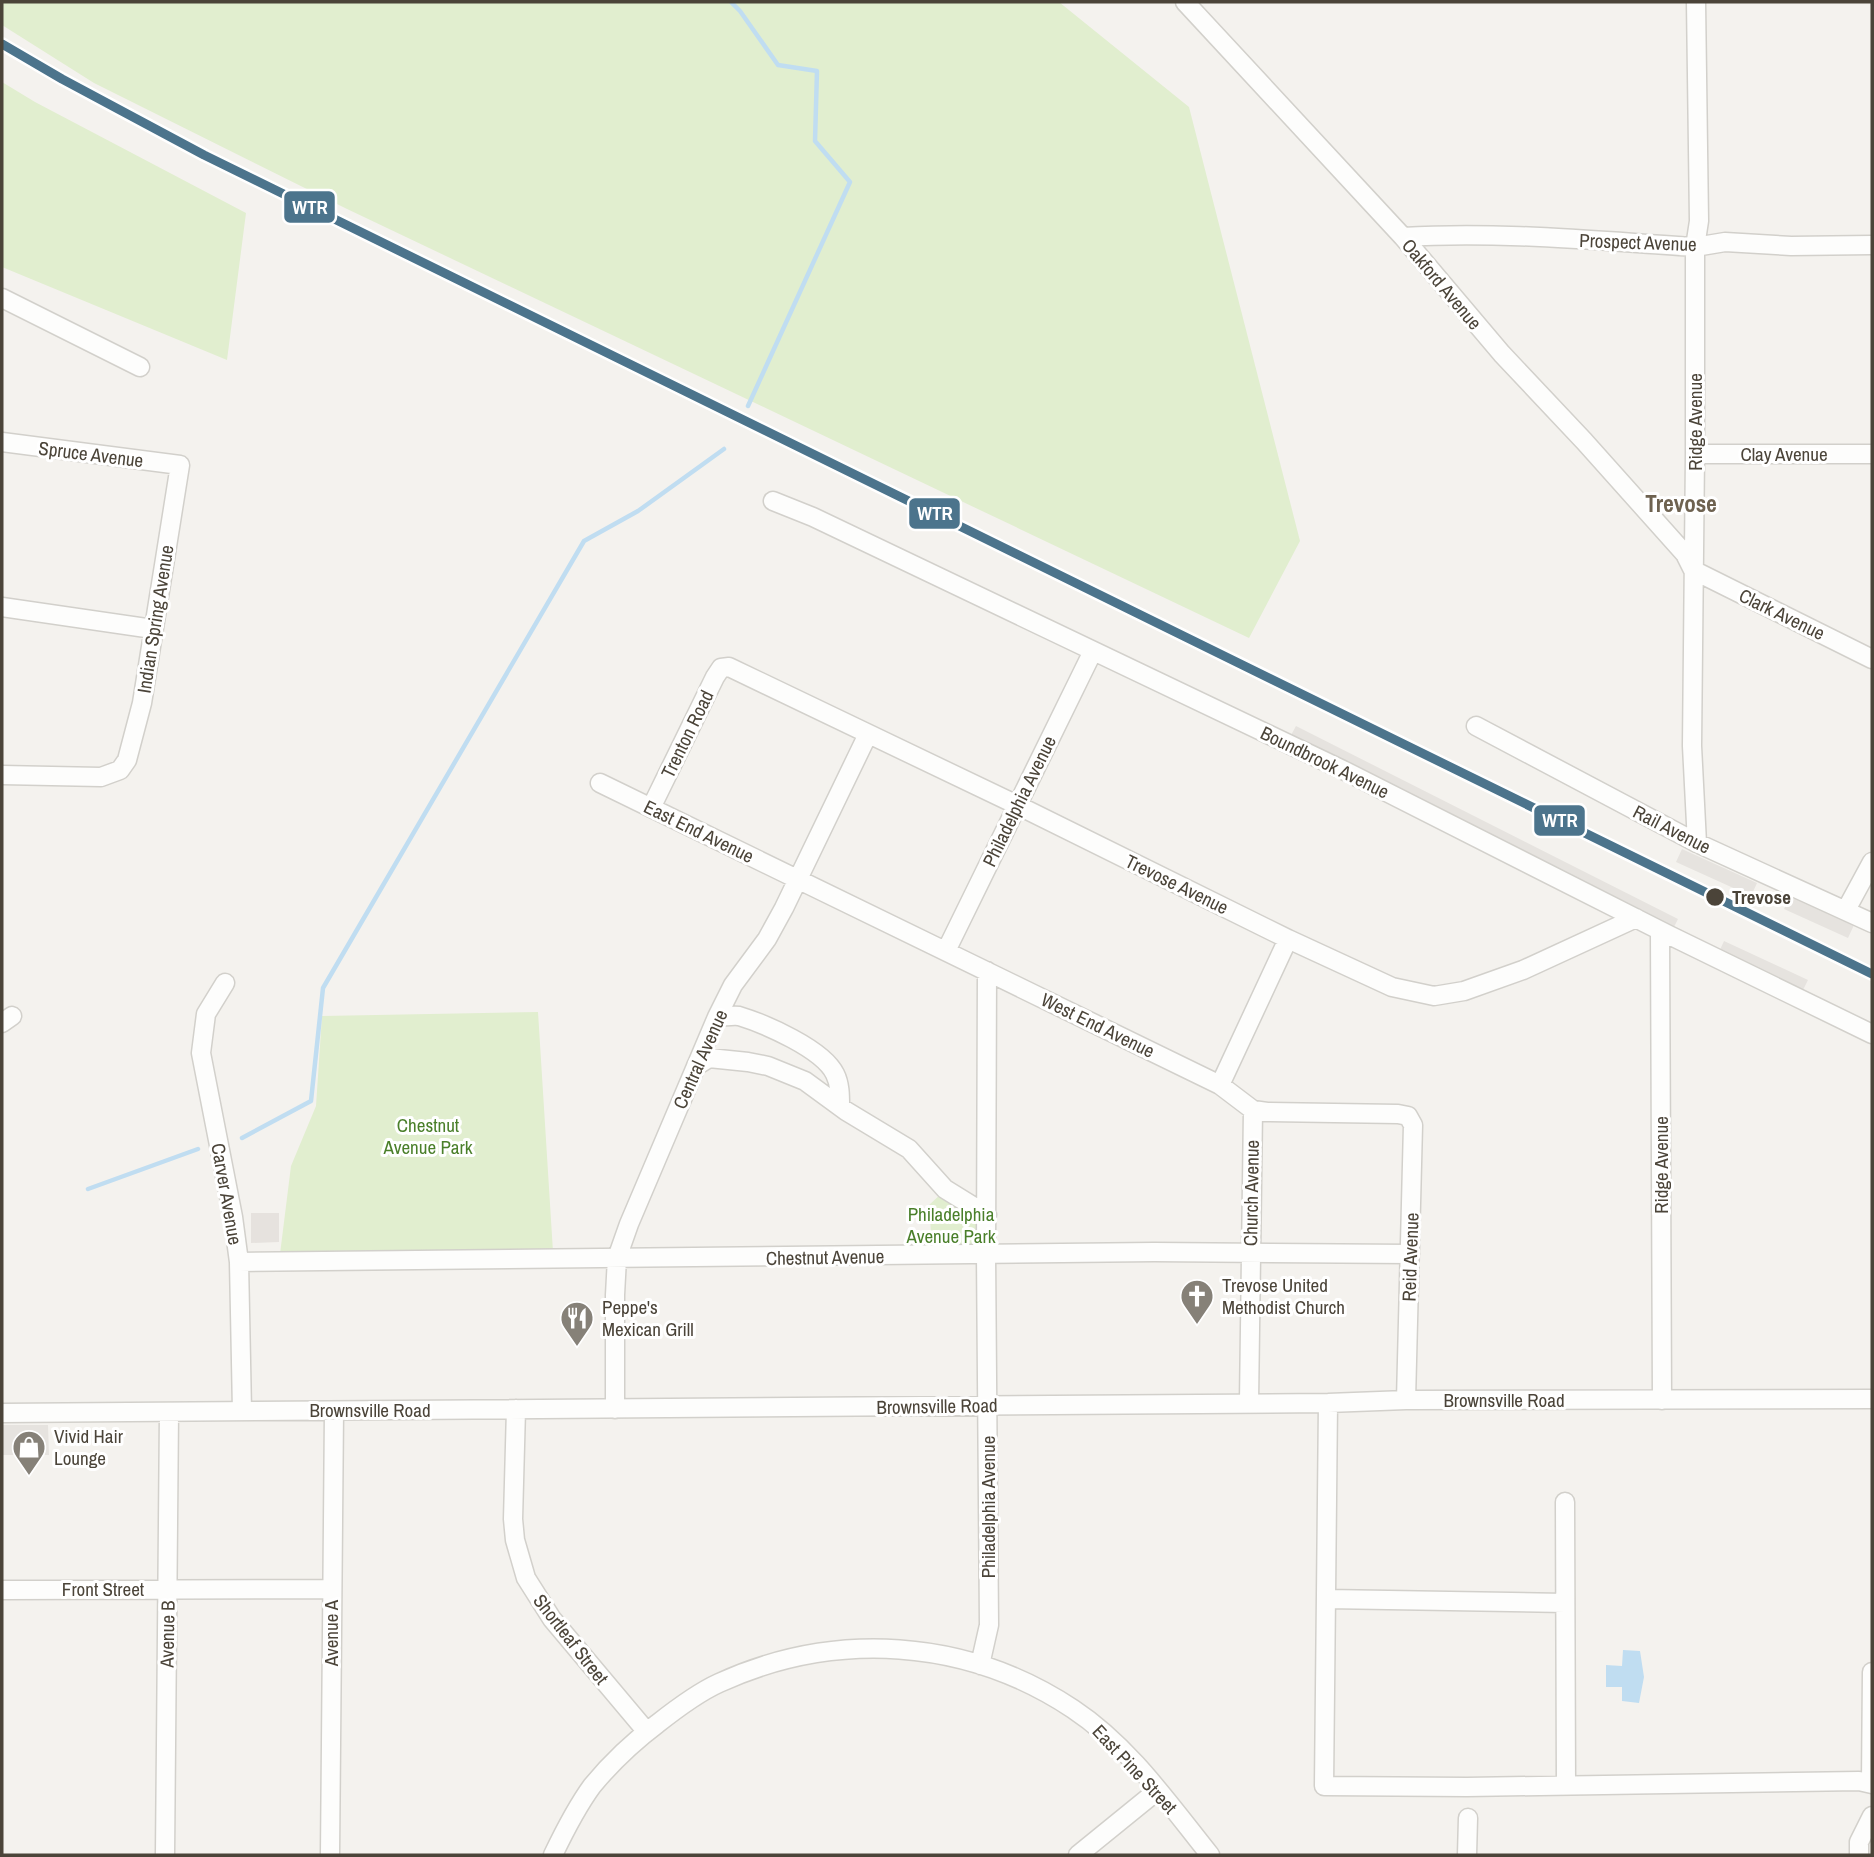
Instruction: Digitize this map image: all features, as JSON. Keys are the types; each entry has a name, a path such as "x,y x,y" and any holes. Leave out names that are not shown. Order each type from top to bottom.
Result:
{"street":[{"name":"Oakford Avenue","path":"1185,2 1403,237 1502,354 1685,554 1693,570"},
{"name":"Ridge Avenue","path":"1696,2 1699,221 1695,247 1692,746 1697,843"},
{"name":"Prospect Avenue","path":"1403,237 1499,235 1695,247 1725,242 1791,246 1872,245"},
{"path":"2,298 140,367"},
{"name":"Spruce Avenue","path":"2,442 180,465"},
{"name":"Clay Avenue","path":"1695,454 1872,454"},
{"name":"Indian Spring Avenue","path":"2,775 101,777 120,770 130,753 136,733 180,465"},
{"name":"Boundbrook Avenue","path":"773,501 813,517 1343,770 1660,931 1872,1034"},
{"name":"Clark Avenue","path":"1693,570 1872,659"},
{"path":"2,607 153,629"},
{"name":"Philadelphia Avenue","path":"946,951 1093,651"},
{"name":"Trevose Avenue","path":"729,667 1392,988 1434,996 1450,995 1523,970 1636,918"},
{"name":"Trenton Road","path":"651,808 715,677 721,668 729,667"},
{"name":"Rail Avenue","path":"1476,726 1697,843 1872,923"},
{"name":"Central Avenue","path":"615,1409 617,1258 717,1017 733,985 767,939 868,734"},
{"name":"East End Avenue","path":"600,783 798,880"},
{"path":"1846,910 1872,862"},
{"name":"West End Avenue","path":"798,880 1220,1085 1253,1110"},
{"name":"Ridge Avenue","path":"1660,931 1662,1400"},
{"path":"1220,1085 1288,939"},
{"name":"Philadelphia Avenue","path":"980,1665 989,1625 987,971"},
{"name":"Carver Avenue","path":"225,984 206,1014 201,1053 233,1217 239,1262 242,1411"},
{"path":"717,1017 737,1015 816,1051 835,1072 840,1106"},
{"path":"696,1066 709,1058 768,1066 805,1081 909,1149 946,1189 987,1215"},
{"name":"Reid Avenue","path":"1253,1110 1409,1116 1413,1125 1406,1400"},
{"name":"Church Avenue","path":"1249,1402 1253,1110"},
{"name":"Chestnut Avenue","path":"239,1262 1154,1252 1410,1254"},
{"name":"Brownsville Road","path":"2,1413 1328,1403 1406,1400 1872,1399"},
{"path":"1328,1403 1324,1786 1872,1783 1872,1672"},
{"name":"Shortleaf Street","path":"516,1409 513,1519 515,1539 526,1578 552,1619 647,1731"},
{"name":"Avenue A","path":"330,1855 334,1411"},
{"name":"Avenue B","path":"165,1855 169,1412"},
{"path":"1565,1502 1566,1786"},
{"name":"Front Street","path":"2,1590 331,1589"},
{"path":"1327,1599 1565,1603"},
{"name":"East Pine Street","path":"552,1855 592,1787 647,1731 679,1707 717,1684 765,1665 802,1655 858,1647 891,1647 980,1665 1034,1686 1090,1721 1118,1745 1210,1855"},
{"path":"1078,1855 1158,1790"},
{"path":"1864,1849 1872,1816"},
{"path":"1467,1855 1468,1818"}],"shaded area":[{"path":"1296,726 1678,919 1673,929 1290,737"},
{"path":"1682,849 1757,883 1751,896 1676,862"},
{"path":"1790,896 1854,925 1848,938 1784,909"},
{"path":"1724,941 1808,980 1803,990 1719,952"},
{"path":"251,1213 279,1213 279,1242 251,1243"},
{"path":"2,1425 48,1425 49,1455 2,1455"}],"green space":[{"path":"2,2 1059,2 1189,107 1300,541 1249,638 345,208 94,83 2,25"},
{"path":"2,82 246,213 227,360 2,267"},
{"name":"Chestnut Avenue Park","path":"538,1012 553,1252 280,1254 291,1166 316,1106 322,1016"},
{"name":"Philadelphia Avenue Park","path":"942,1193 976,1219 977,1232 971,1246 932,1246 929,1205"}],"water":[{"path":"1623,1650 1640,1651 1644,1677 1639,1703 1622,1701 1622,1687 1606,1687 1606,1665 1622,1666"}],"waterway":[{"path":"731,2 778,65 817,71 815,141 850,182 748,406"},
{"path":"242,1138 311,1101 323,988 584,541 638,511 724,449"},
{"path":"88,1189 198,1149"}],"transit line":[{"name":"WTR","path":"2,44 204,155 1872,974"}],"place":[{"name":"Trevose","path":"1715,897"},
{"name":"Trevose United Methodist Church","path":"1197,1326"},
{"name":"Peppe's Mexican Grill","path":"577,1348"},
{"name":"Vivid Hair Lounge","path":"29,1477"}],"district":[{"name":"Trevose","path":"1681,503"}]}
